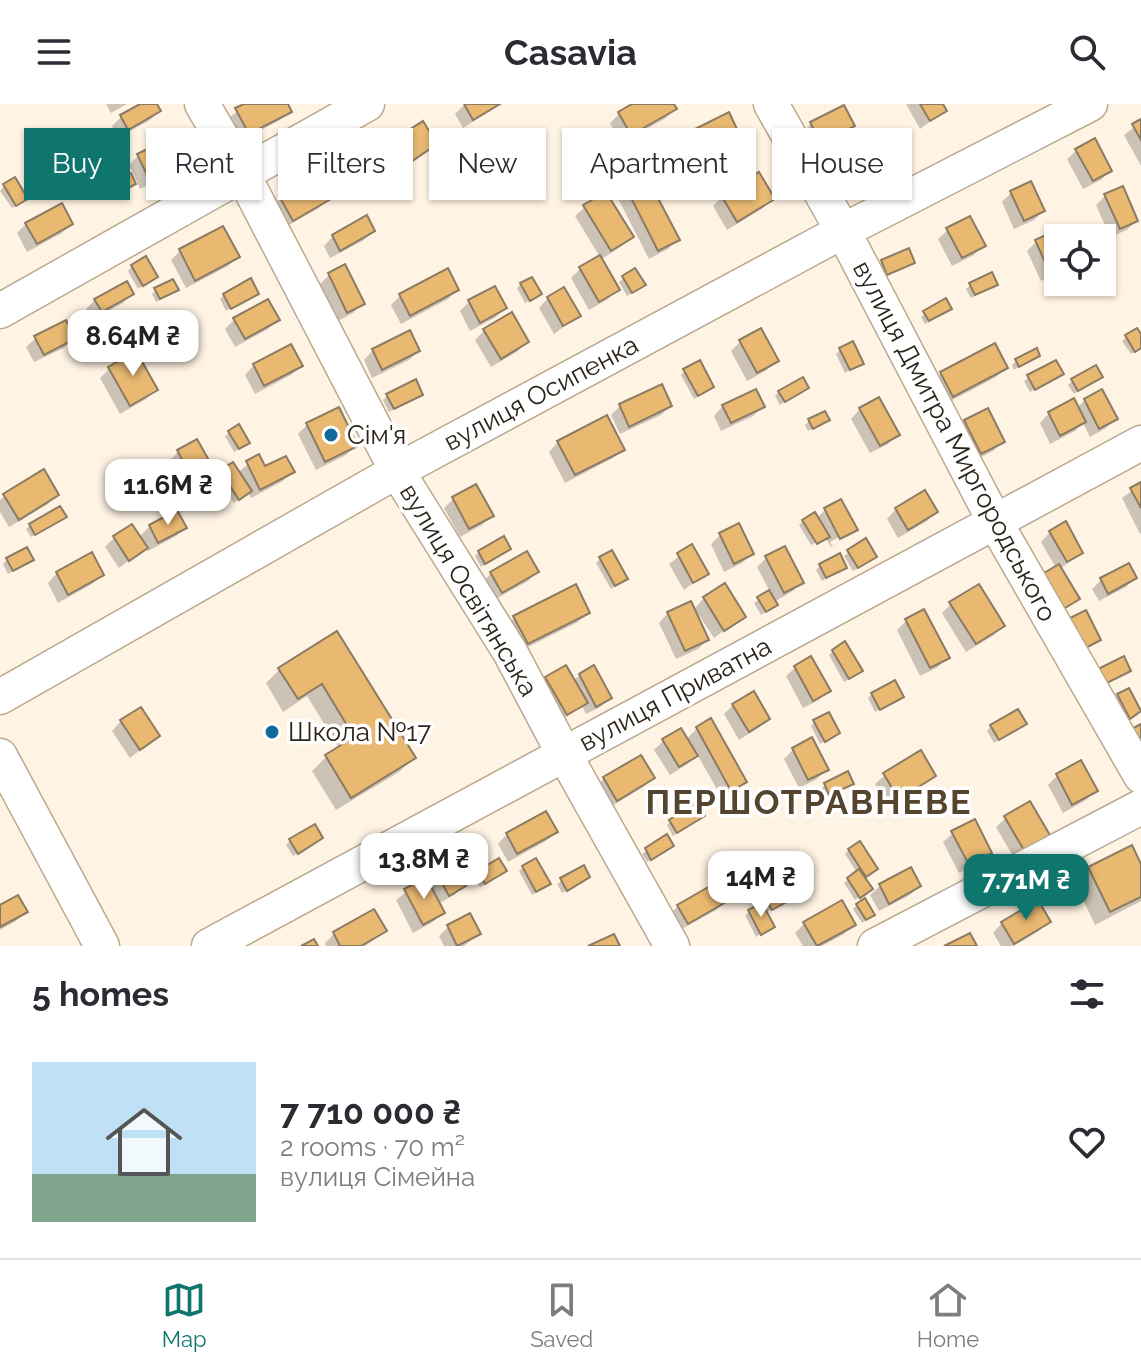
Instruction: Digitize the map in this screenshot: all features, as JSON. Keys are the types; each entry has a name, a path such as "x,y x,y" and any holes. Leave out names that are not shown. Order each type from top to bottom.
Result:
{"street":[{"name":"вулиця Освітянська","path":"202,104 216,128"},
{"path":"262,162 367,104"},
{"name":"вулиця Дмитра Миргородського","path":"771,104 843,231 995,522 1141,776"},
{"name":"вулиця Осипенка","path":"0,697 397,471 843,231 1090,104"},
{"path":"0,311 195,200"},
{"name":"вулиця Освітянська","path":"256,200 397,471 510,652 672,946"},
{"name":"вулиця Приватна","path":"209,946 1141,443"},
{"path":"0,756 102,946"},
{"path":"875,946 1141,807"}],"building":[{"path":"140,104 157,104 161,111 130,129 120,115"},
{"path":"244,104 288,104 292,112 261,128 246,128 235,108"},
{"path":"464,104 500,104 473,120"},
{"path":"632,104 674,104 677,109 643,128 627,128 618,112"},
{"path":"920,104 943,104 947,111 930,121"},
{"path":"844,105 855,126 813,128 810,122"},
{"path":"729,112 737,128 697,128"},
{"path":"1141,119 1141,140 1132,124"},
{"path":"423,121 429,131 429,149 413,160 413,128"},
{"path":"1095,138 1112,171 1093,181 1075,149"},
{"path":"146,150 146,173 137,154"},
{"path":"759,172 773,200 737,222 724,200 756,200 756,174"},
{"path":"130,174 136,184 130,187"},
{"path":"15,177 26,200 16,206 3,184"},
{"path":"1031,181 1045,211 1024,221 1010,191"},
{"path":"1123,186 1138,221 1120,229 1104,194"},
{"path":"281,200 329,200 293,221"},
{"path":"592,200 611,200 634,237 611,251 583,205"},
{"path":"632,200 659,200 680,240 658,251"},
{"path":"62,203 73,224 37,244 25,223"},
{"path":"367,215 375,231 340,251 332,235"},
{"path":"970,216 986,246 962,258 946,228"},
{"path":"223,226 240,257 195,281 179,249"},
{"path":"1044,236 1044,260 1035,240"},
{"path":"909,248 915,263 887,275 881,260"},
{"path":"600,255 620,290 599,302 579,267"},
{"path":"146,256 158,277 143,286 131,265"},
{"path":"345,264 365,304 347,313 328,273"},
{"path":"448,268 459,290 410,316 399,294"},
{"path":"635,268 646,285 632,293 622,276"},
{"path":"992,272 998,285 975,295 969,283"},
{"path":"532,277 542,294 530,301 520,283"},
{"path":"251,278 259,294 231,309 223,294"},
{"path":"173,279 179,290 160,299 154,288"},
{"path":"127,281 134,294 102,312 94,299"},
{"path":"495,286 507,308 480,323 468,300"},
{"path":"564,287 581,316 563,326 547,297"},
{"path":"946,298 952,309 929,321 923,311"},
{"path":"268,299 280,320 245,339 233,318"},
{"path":"512,312 529,342 501,359 483,329"},
{"path":"66,320 75,339 44,355 34,336"},
{"path":"761,328 779,361 757,373 739,340"},
{"path":"1137,328 1141,334 1141,348 1135,352 1125,335"},
{"path":"410,330 420,351 382,370 372,349"},
{"path":"853,341 864,364 850,370 839,348"},
{"path":"995,343 1008,368 953,397 940,372"},
{"path":"291,344 303,366 264,386 253,364"},
{"path":"1037,348 1040,356 1019,367 1015,359"},
{"path":"136,351 158,390 130,406 108,367"},
{"path":"700,360 714,387 698,396 683,369"},
{"path":"1056,360 1064,374 1035,390 1027,375"},
{"path":"1096,365 1103,377 1078,391 1071,379"},
{"path":"803,377 809,388 785,402 778,391"},
{"path":"416,379 423,395 394,409 386,394"},
{"path":"662,384 672,406 629,427 619,404"},
{"path":"756,389 765,407 731,423 722,405"},
{"path":"1102,389 1118,419 1099,429 1084,399"},
{"path":"879,397 900,435 880,446 859,408"},
{"path":"1074,398 1086,422 1060,436 1048,412"},
{"path":"339,407 358,446 325,462 306,423"},
{"path":"988,408 1005,442 981,454 964,420"},
{"path":"825,411 830,420 813,429 808,419"},
{"path":"607,415 625,450 575,475 557,441"},
{"path":"239,424 250,443 239,449 228,431"},
{"path":"197,439 215,471 194,482 177,450"},
{"path":"259,454 265,466 286,456 295,472 260,490 246,461"},
{"path":"233,462 252,491 239,500 220,470"},
{"path":"44,469 59,495 19,520 3,494"},
{"path":"1141,482 1141,508 1130,488"},
{"path":"476,484 494,516 469,529 452,497"},
{"path":"925,490 938,512 908,530 895,508"},
{"path":"841,499 858,530 840,539 824,508"},
{"path":"60,506 67,517 35,535 29,524"},
{"path":"177,510 187,528 158,543 149,525"},
{"path":"815,512 830,537 817,544 802,520"},
{"path":"1066,521 1083,553 1067,562 1049,531"},
{"path":"739,523 754,554 734,564 719,533"},
{"path":"132,524 148,548 129,561 113,536"},
{"path":"504,536 511,549 485,564 478,551"},
{"path":"866,538 877,557 858,568 847,550"},
{"path":"692,544 709,574 693,583 677,553"},
{"path":"785,546 804,583 784,593 765,556"},
{"path":"27,547 34,560 13,571 6,558"},
{"path":"612,550 628,579 615,586 599,557"},
{"path":"527,551 539,572 502,593 490,572"},
{"path":"92,552 104,575 68,595 56,572"},
{"path":"840,553 847,568 826,578 819,564"},
{"path":"1129,563 1137,578 1108,594 1100,578"},
{"path":"1059,564 1080,599 1060,611 1039,576"},
{"path":"725,583 746,617 724,631 703,597"},
{"path":"576,584 590,613 528,644 513,616"},
{"path":"979,584 1005,626 976,644 949,602"},
{"path":"769,590 778,605 766,612 757,597"},
{"path":"691,601 709,640 685,651 667,612"},
{"path":"924,609 950,658 930,668 905,619"},
{"path":"1086,610 1101,640 1080,651 1064,621"},
{"path":"337,631 416,758 351,798 325,755 354,737 322,684 298,699 278,668"},
{"path":"845,641 863,671 849,679 832,650"},
{"path":"811,656 831,691 813,701 794,666"},
{"path":"1124,656 1131,671 1101,686 1094,671"},
{"path":"566,665 588,703 567,715 545,677"},
{"path":"594,665 612,698 596,707 579,674"},
{"path":"895,680 904,697 880,710 871,693"},
{"path":"1129,688 1141,711 1130,719 1117,694"},
{"path":"754,691 770,719 749,732 732,704"},
{"path":"141,707 160,736 140,750 120,720"},
{"path":"1018,709 1027,724 999,740 990,725"},
{"path":"829,712 840,733 825,742 813,720"},
{"path":"711,718 747,782 731,791 696,727"},
{"path":"1141,724 1141,745 1128,731"},
{"path":"681,728 698,756 679,767 662,739"},
{"path":"812,737 829,770 808,780 792,748"},
{"path":"921,750 936,776 899,799 883,773"},
{"path":"641,755 655,778 617,801 603,777"},
{"path":"1081,760 1098,791 1072,805 1056,774"},
{"path":"848,771 854,784 829,795 824,783"},
{"path":"1030,801 1051,837 1025,852 1004,816"},
{"path":"697,802 705,816 677,833 669,820"},
{"path":"546,811 558,832 517,854 506,833"},
{"path":"975,819 992,853 969,865 951,831"},
{"path":"315,824 323,838 298,854 289,839"},
{"path":"667,834 674,846 651,860 645,848"},
{"path":"860,841 878,869 866,877 848,849"},
{"path":"1132,845 1141,864 1141,897 1110,912 1088,867"},
{"path":"451,858 466,886 449,896 434,868"},
{"path":"499,858 507,871 485,884 477,871"},
{"path":"536,858 551,884 536,892 522,866"},
{"path":"584,865 590,877 567,891 560,878"},
{"path":"911,867 921,886 889,904 879,884"},
{"path":"859,869 873,889 860,898 847,878"},
{"path":"426,877 445,913 423,925 404,889"},
{"path":"778,877 790,900 772,910 759,887"},
{"path":"717,882 728,901 688,924 677,905"},
{"path":"18,895 28,912 0,927 0,905"},
{"path":"865,898 875,915 866,920 856,904"},
{"path":"842,900 856,925 817,946 803,922"},
{"path":"1038,900 1051,922 1014,944 1001,922"},
{"path":"762,903 775,927 761,935 748,910"},
{"path":"374,909 387,931 361,946 340,946 333,932"},
{"path":"470,913 481,934 457,946 447,925"},
{"path":"970,933 977,946 944,946"},
{"path":"614,934 620,946 588,946"},
{"path":"314,939 318,946 301,946"}],"place":[{"name":"Сім'я","path":"331,435"},
{"name":"Школа №17","path":"272,732"}],"district":[{"name":"ПЕРШОТРАВНЕВЕ","path":"809,802"}]}
